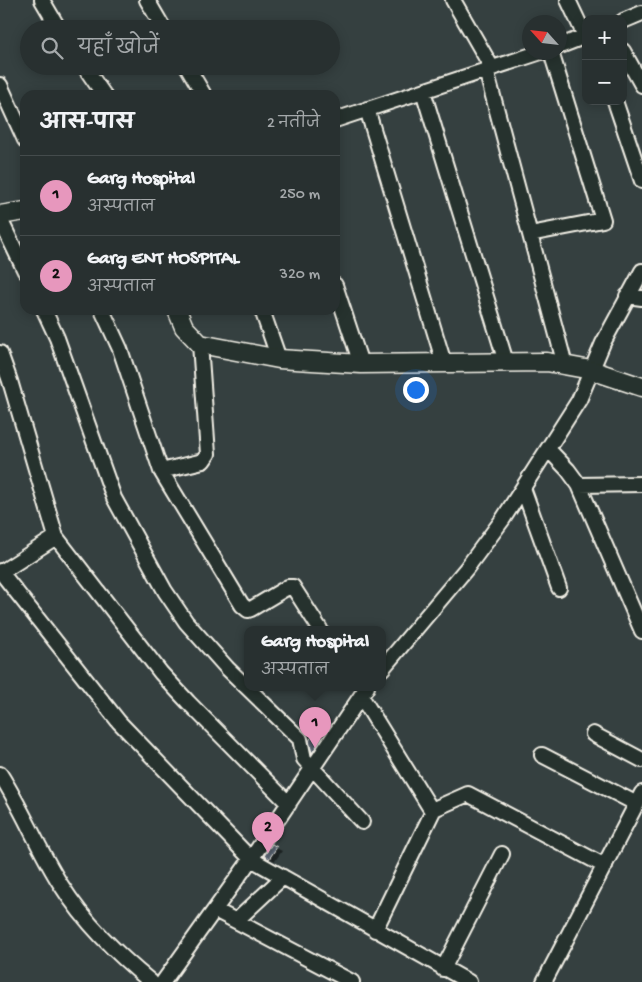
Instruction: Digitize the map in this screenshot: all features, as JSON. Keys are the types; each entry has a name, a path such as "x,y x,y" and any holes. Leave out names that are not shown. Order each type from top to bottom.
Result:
{"main road":[{"path":"0,217 20,212"},
{"path":"179,315 184,327 200,344 279,359 361,364 547,362 591,370 642,387"}],"street":[{"path":"42,0 54,20"},
{"path":"147,0 159,20"},
{"path":"453,0 489,70 565,365"},
{"path":"568,0 582,30"},
{"path":"627,19 642,13"},
{"path":"567,43 582,37"},
{"path":"340,118 522,58"},
{"path":"627,58 642,85"},
{"path":"530,234 602,220 553,60"},
{"path":"90,75 101,90"},
{"path":"192,75 201,90"},
{"path":"0,85 20,129"},
{"path":"423,91 506,362"},
{"path":"616,105 642,181"},
{"path":"367,109 444,363"},
{"path":"0,217 20,260"},
{"path":"386,663 466,569 523,488 579,400 591,370 627,296 642,270"},
{"path":"627,296 642,298"},
{"path":"340,300 361,364"},
{"path":"46,315 58,338 114,498 165,591 186,622 244,685"},
{"path":"104,315 120,349 160,471 244,608 251,609 288,587 293,587 318,626"},
{"path":"264,315 279,359"},
{"path":"160,471 203,461 208,454 200,344"},
{"path":"0,353 56,537 171,684 289,804"},
{"path":"548,449 579,485 642,631"},
{"path":"579,485 641,486"},
{"path":"523,488 559,588"},
{"path":"56,537 0,572 119,722 251,859 466,981"},
{"path":"251,691 300,739 304,759 362,822"},
{"path":"163,982 313,770 365,691"},
{"path":"367,691 432,811"},
{"path":"593,734 642,760"},
{"path":"542,755 639,798 544,982"},
{"path":"0,774 44,856 75,906 96,932 151,982"},
{"path":"375,930 432,811 438,806 471,794 605,866"},
{"path":"443,969 502,854"},
{"path":"236,921 283,877"},
{"path":"215,910 352,982"}],"building":[{"path":"314,733 322,738 312,753 309,741"},
{"path":"272,844 277,847 269,859 264,856"}],"place":[{"name":"Garg Hospital","path":"315,748"},
{"name":"Garg ENT HOSPITAL","path":"268,853"}]}
